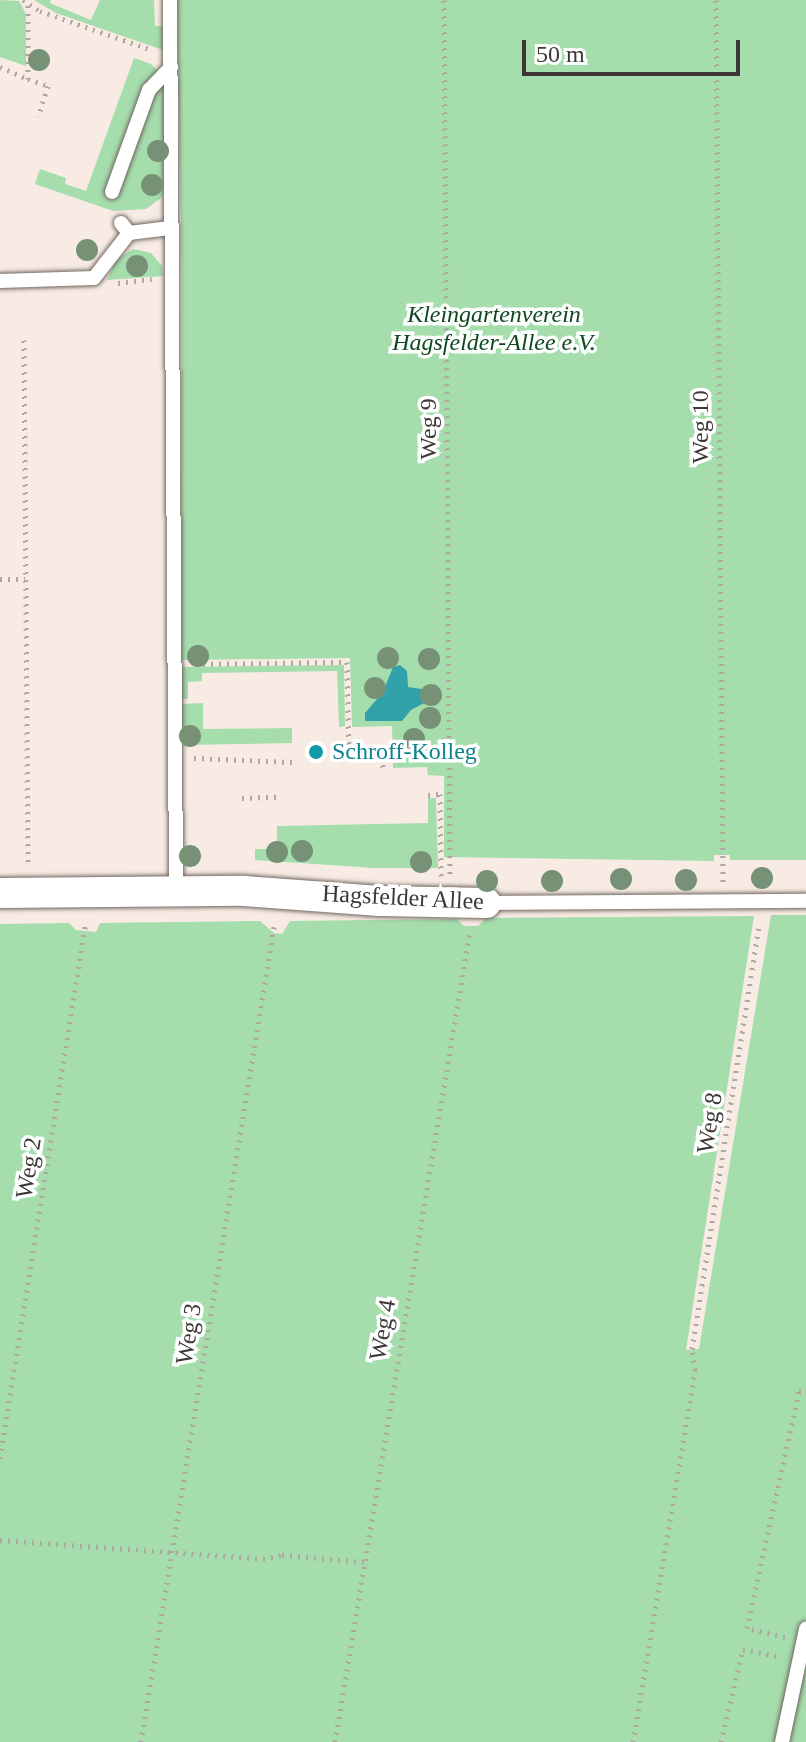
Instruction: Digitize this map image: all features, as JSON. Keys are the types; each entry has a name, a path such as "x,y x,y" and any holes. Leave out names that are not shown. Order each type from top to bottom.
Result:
{"street":[{"name":"Hagsfelder Allee","path":"14,893 176,890 442,901 478,914"}],"lane":[{"path":"170,0 176,890"},
{"path":"112,192 149,90 171,62"},
{"path":"0,281 94,278 125,228 170,228"},
{"name":"Hagsfelder Allee","path":"478,914 806,901"},
{"path":"782,1742 802,1635"}],"path":[{"name":"Weg 9","path":"444,0 450,857"},
{"name":"Weg 10","path":"716,0 722,855"},
{"path":"28,79 27,1 171,62"},
{"path":"73,22 76,14"},
{"path":"0,67 48,86 38,116"},
{"path":"94,278 105,284 173,277"},
{"path":"14,893 25,579 24,340"},
{"path":"0,579 25,579"},
{"path":"174,664 347,662 349,758"},
{"path":"339,758 382,757 383,768"},
{"path":"174,759 292,762"},
{"path":"428,795 440,794 442,901"},
{"path":"242,798 278,797"},
{"name":"Weg 8","path":"633,1742 695,1370 692,1349 762,901"},
{"name":"Weg 4","path":"335,1742 478,914"},
{"name":"Weg 2","path":"0,1458 85,930"},
{"name":"Weg 3","path":"141,1742 274,933"},
{"path":"802,1635 747,1628 799,1391 806,1392"},
{"path":"0,1540 172,1553 364,1562"},
{"path":"721,1742 743,1649 794,1660"}],"green space":[{"path":"0,0 19,1 26,14 26,66 0,57"},
{"path":"34,0 51,0 50,3 91,20 100,0 154,0 155,26 166,26 166,51 56,13"},
{"name":"Kleingartenverein Hagsfelder-Allee e.V.","path":"177,0 806,0 806,860 730,860 730,855 714,855 714,861 444,857 444,776 428,775 427,767 393,768 392,726 352,727 350,658 181,660 182,281"},
{"path":"134,58 151,64 167,80 166,188 161,198 146,209 113,211 35,184 40,169 66,178 65,184 86,191"},
{"path":"133,249 151,253 162,266 163,276 107,280 116,260"},
{"path":"344,665 345,726 339,727 337,671 202,673 202,681 188,682 188,699 181,698 181,667"},
{"path":"203,703 203,729 292,728 292,743 182,745 182,704"},
{"path":"428,798 436,798 438,868 374,868 255,860 255,849 277,849 277,826 428,823"},
{"path":"771,915 806,915 806,1742 0,1742 0,924 69,923 76,930 96,932 100,923 260,921 274,933 282,934 290,921 457,919 464,926 478,926 486,918 754,916 686,1350 699,1349"}],"water":[{"path":"400,665 407,671 408,687 428,690 430,700 411,710 402,721 365,721 365,713 383,692 393,667"}],"place":[{"name":"Schroff-Kolleg","path":"316,752"}]}
